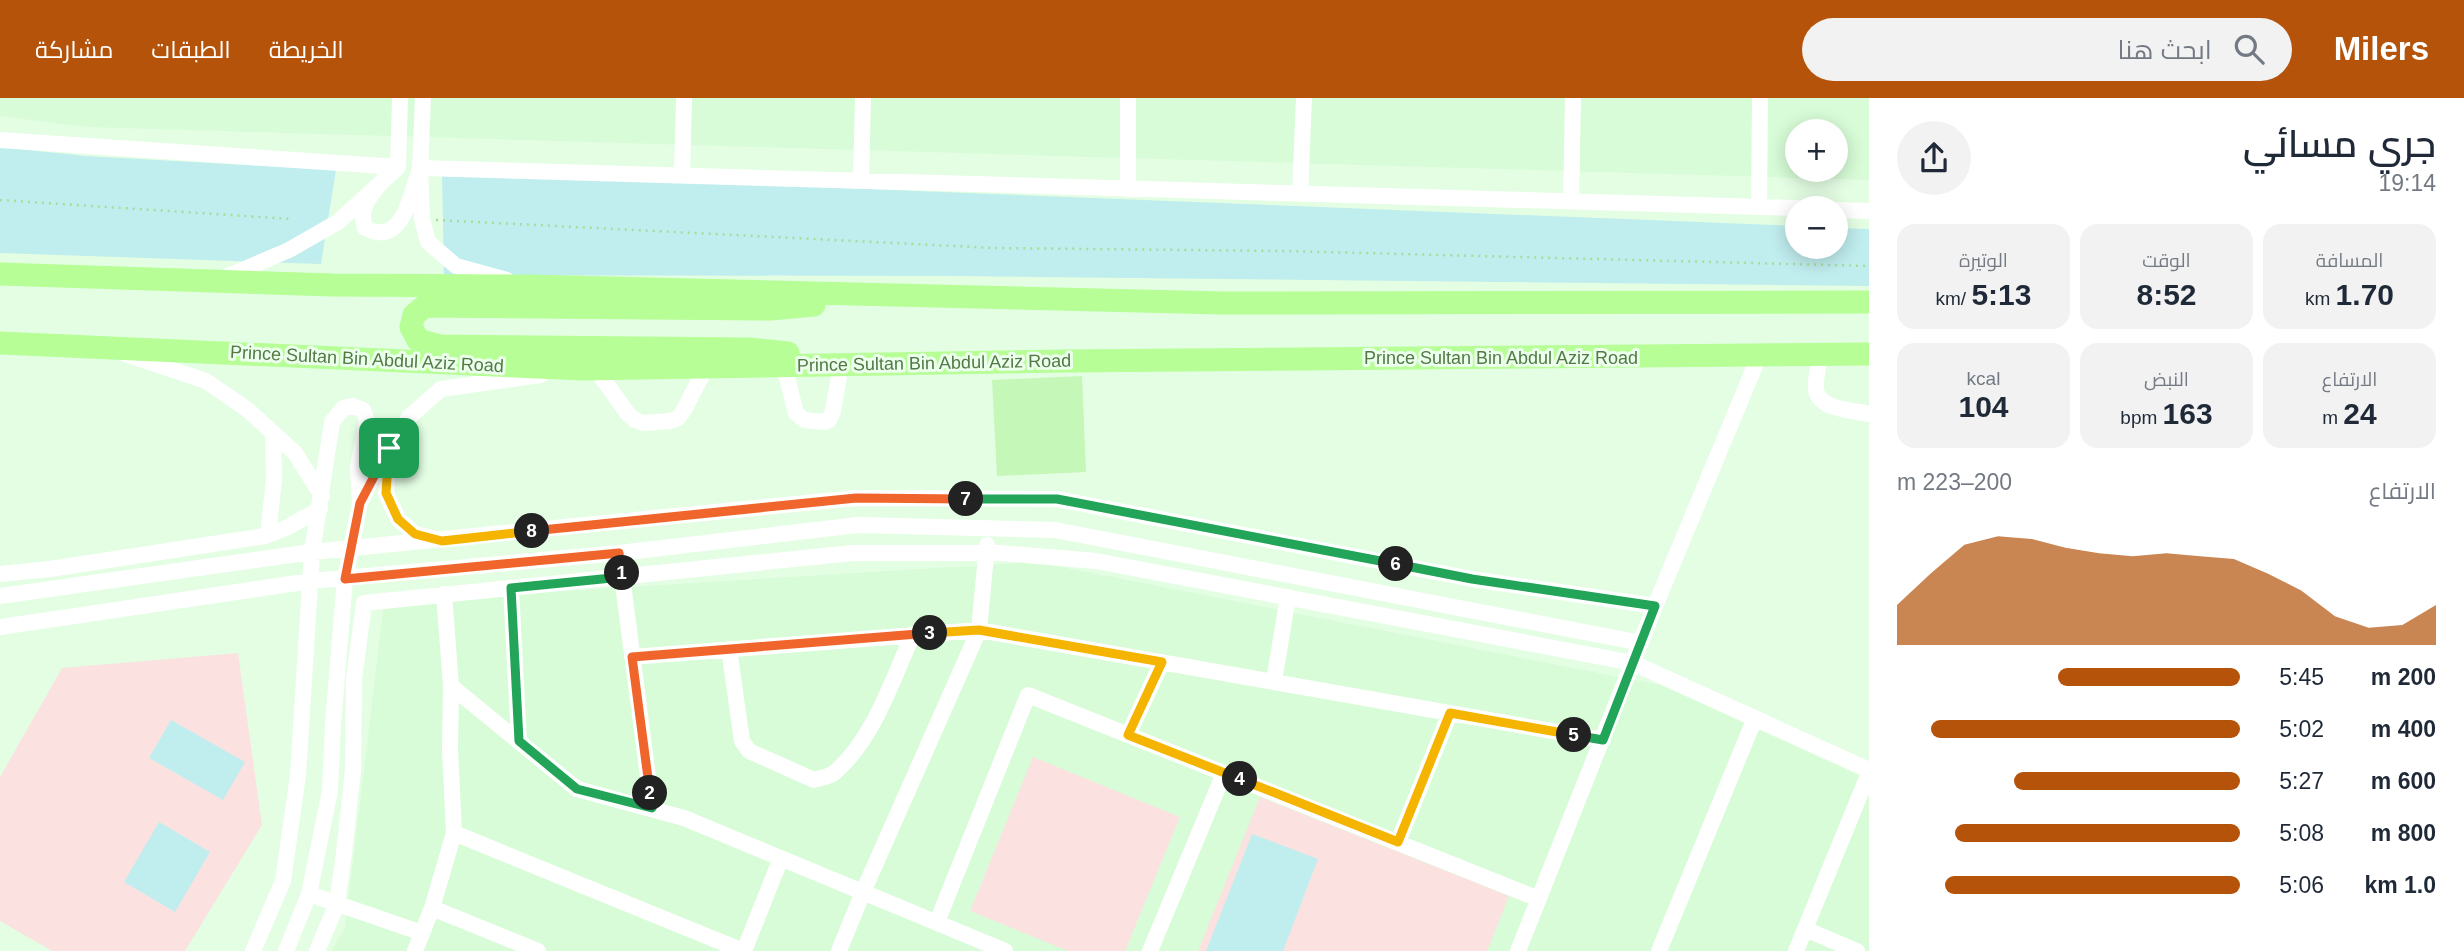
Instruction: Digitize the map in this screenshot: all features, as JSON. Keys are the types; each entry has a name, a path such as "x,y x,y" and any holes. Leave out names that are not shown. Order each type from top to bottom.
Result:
{"highway":[{"path":"0,274 333,285 529,286 1222,303 1869,302"},
{"path":"909,364 748,349 440,346 418,340 411,327 414,315 425,306 770,309 925,295"},
{"name":"Prince Sultan Bin Abdul Aziz Road","path":"0,343 589,369 1869,354"}],"street":[{"path":"215,281 289,250 338,222 398,167 400,98"},
{"path":"423,98 420,168 422,219 428,243 456,266 529,286"},
{"path":"682,175 684,98"},
{"path":"861,181 863,98"},
{"path":"1128,98 1128,189"},
{"path":"1300,194 1304,98"},
{"path":"1571,202 1573,98"},
{"path":"1759,207 1760,98"},
{"path":"0,140 398,167"},
{"path":"379,185 365,204 362,215 365,228 378,234 389,232 402,219 420,168"},
{"path":"420,168 1785,208"},
{"path":"1848,210 1869,211"},
{"path":"103,346 206,382 248,410 295,453 321,503"},
{"path":"1820,354 1816,390 1820,398 1828,405 1869,414"},
{"path":"1518,951 1655,606 1759,356"},
{"path":"783,366 796,413 804,420 824,422 829,420 833,411 841,365"},
{"path":"360,503 409,417 441,390 589,369 628,414 644,424 678,418 706,367"},
{"path":"253,951 283,881 298,775 313,552 332,422 343,408 354,406 363,410 367,421 358,466 360,503 345,579 330,790 309,894 286,951"},
{"path":"268,535 274,479 273,433"},
{"path":"389,448 386,493 398,519 415,534 442,541"},
{"path":"0,596 313,552 856,498 1057,499 1472,579 1655,606"},
{"path":"0,574 50,569 268,535 288,527 321,503"},
{"path":"0,626 311,581 619,553 858,526 1055,530 1641,643"},
{"path":"839,951 979,630 988,528"},
{"path":"619,553 652,808"},
{"path":"317,951 337,904 353,769 354,679 364,603 853,554 987,553 1096,561 1633,663 1869,772 1796,951"},
{"path":"511,588 519,741"},
{"path":"415,951 432,908 454,833 450,749 451,686 444,594"},
{"path":"1273,681 1288,597"},
{"path":"632,657 979,630 1603,740"},
{"path":"729,649 742,741 749,751 814,780 832,775 857,749 879,710 913,634"},
{"path":"1128,735 1162,662"},
{"path":"451,686 577,789 684,818 1005,951"},
{"path":"937,922 1028,695 1539,898"},
{"path":"1398,842 1450,713"},
{"path":"1659,951 1755,719"},
{"path":"1150,951 1224,773"},
{"path":"327,808 349,808"},
{"path":"454,833 743,951 781,858"},
{"path":"309,894 422,933"},
{"path":"432,908 513,946 538,951"},
{"path":"1805,929 1857,951"}],"path":[{"path":"0,200 290,219"},
{"path":"422,219 993,247 1869,266"}],"shaded area":[{"path":"0,98 1869,98 1869,180 1848,179 1848,119 1785,119 1785,178 86,127 0,116"},
{"path":"0,147 85,156 336,170 321,264 0,253"},
{"path":"442,172 1785,226 1785,259 1848,259 1848,228 1869,229 1869,286 955,276 444,275"},
{"path":"1036,562 1660,685 1869,780 1869,951 331,951 345,928 384,602"},
{"path":"238,653 262,825 185,951 52,951 0,921 0,777 62,668"},
{"path":"171,720 245,762 223,800 149,758"},
{"path":"1033,757 1180,817 1125,951 1068,951 970,911"},
{"path":"1260,797 1509,896 1487,951 1198,951"},
{"path":"159,822 210,852 175,912 124,882"},
{"path":"1252,834 1318,859 1283,951 1206,951"}],"building":[{"path":"1082,376 1086,472 997,476 992,380"}],"route":[{"path":"389,448 386,493 398,519 415,534 442,541 856,498 1057,499 1472,579 1655,606 1603,740 1450,713 1398,842 1128,735 1162,662 979,630 632,657 652,808 577,789 519,741 511,588 622,577 619,553 345,579 360,503 389,448"}]}
